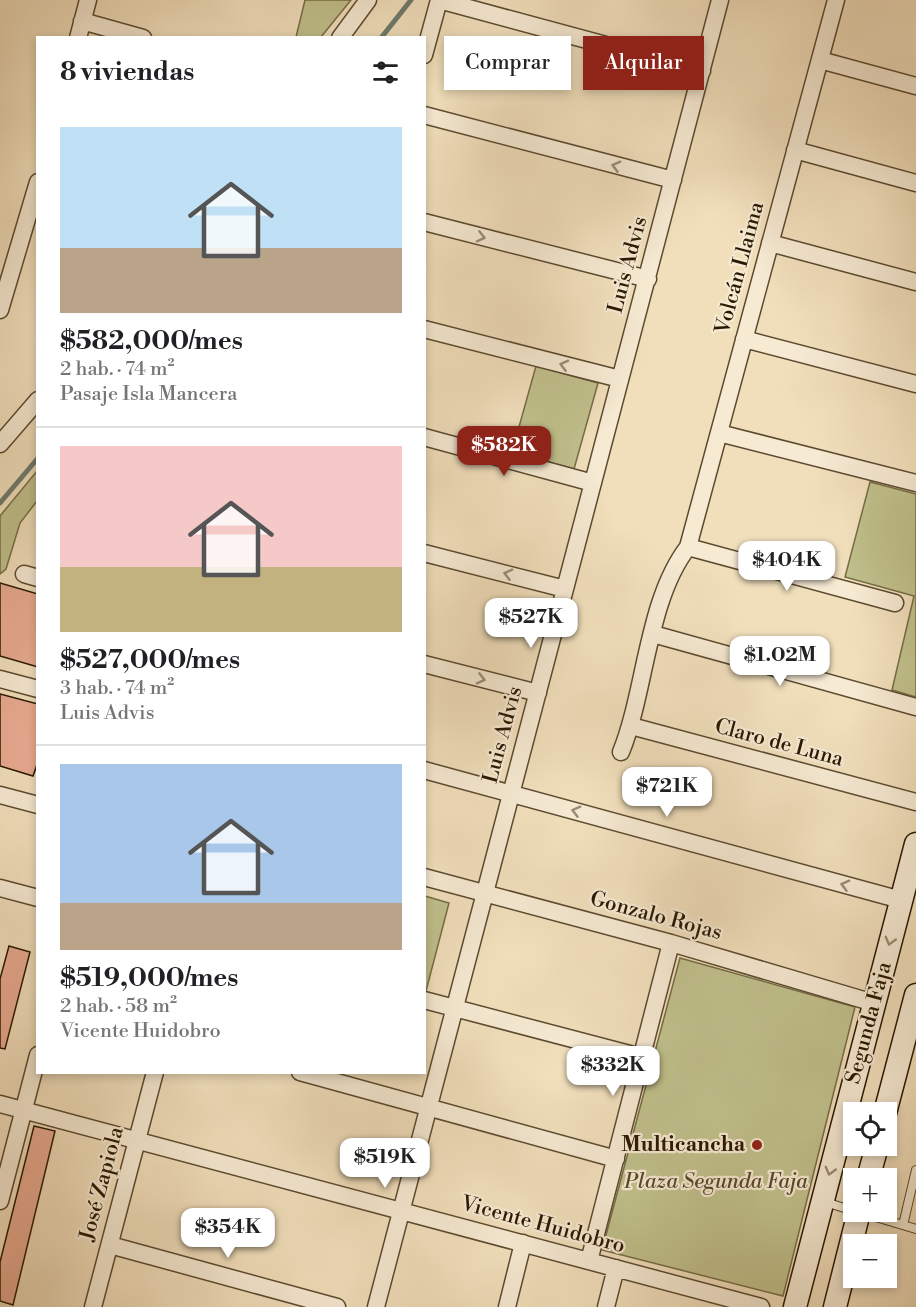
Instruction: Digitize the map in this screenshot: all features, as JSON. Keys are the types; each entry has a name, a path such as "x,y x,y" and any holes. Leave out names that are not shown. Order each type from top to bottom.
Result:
{"main road":[{"name":"Segunda Faja","path":"795,1307 916,844"},
{"name":"Segunda Faja","path":"889,1102 910,1043 914,1006"},
{"path":"835,1307 856,1222"}],"street":[{"path":"88,0 80,29 129,36"},
{"path":"341,36 368,0"},
{"path":"426,48 439,0 583,39"},
{"name":"Luis Advis","path":"704,63 720,0"},
{"name":"Volcán Llaima","path":"621,752 631,726 666,585 678,560 688,547 836,0"},
{"path":"820,60 916,86"},
{"name":"Luis Advis","path":"376,1307 697,90"},
{"path":"426,116 673,180"},
{"path":"795,150 916,183"},
{"path":"0,310 36,189"},
{"path":"426,223 648,279"},
{"path":"770,243 916,282"},
{"path":"426,330 620,379"},
{"path":"744,339 916,384"},
{"path":"0,444 36,402"},
{"path":"719,433 916,483"},
{"path":"426,438 593,483"},
{"path":"688,547 895,603"},
{"path":"426,553 565,589"},
{"path":"653,634 916,707"},
{"path":"426,665 538,693"},
{"path":"0,679 36,688"},
{"name":"Claro de Luna","path":"631,726 916,802"},
{"path":"426,771 901,900"},
{"path":"0,795 36,804"},
{"name":"Gonzalo Rojas","path":"426,878 671,943 874,1003"},
{"path":"0,888 36,897"},
{"path":"589,1261 671,943"},
{"path":"426,1001 641,1057"},
{"path":"0,1201 36,1062"},
{"name":"José Zapiola","path":"93,1307 154,1074"},
{"path":"307,1074 616,1159"},
{"name":"Vicente Huidobro","path":"0,1104 616,1268 713,1301 761,1307"},
{"path":"507,1307 524,1244"},
{"path":"110,1245 338,1307"},
{"path":"606,1307 616,1268"}],"lane":[{"path":"903,1225 916,1170"},
{"path":"822,1201 843,1208"},
{"path":"893,1222 916,1228"}],"green space":[{"path":"305,0 351,0 322,36 296,36"},
{"path":"536,366 598,383 574,469 512,452"},
{"path":"36,472 36,502 20,523 6,569 0,574 0,516"},
{"path":"870,482 916,494 916,697 892,690 914,596 845,577"},
{"path":"426,896 449,903 426,991"},
{"name":"Plaza Segunda Faja","path":"680,958 855,1007 783,1296 602,1250"}],"building":[{"path":"0,583 36,593 36,666 0,656"},
{"path":"0,694 36,703 36,768 33,776 0,766"},
{"path":"9,946 30,952 5,1049 0,1048 0,979"},
{"path":"34,1126 55,1131 13,1305 0,1301 0,1262"}],"waterway":[{"path":"383,36 411,0"},
{"path":"0,503 36,460"}],"place":[{"name":"Multicancha","path":"757,1145"}]}
